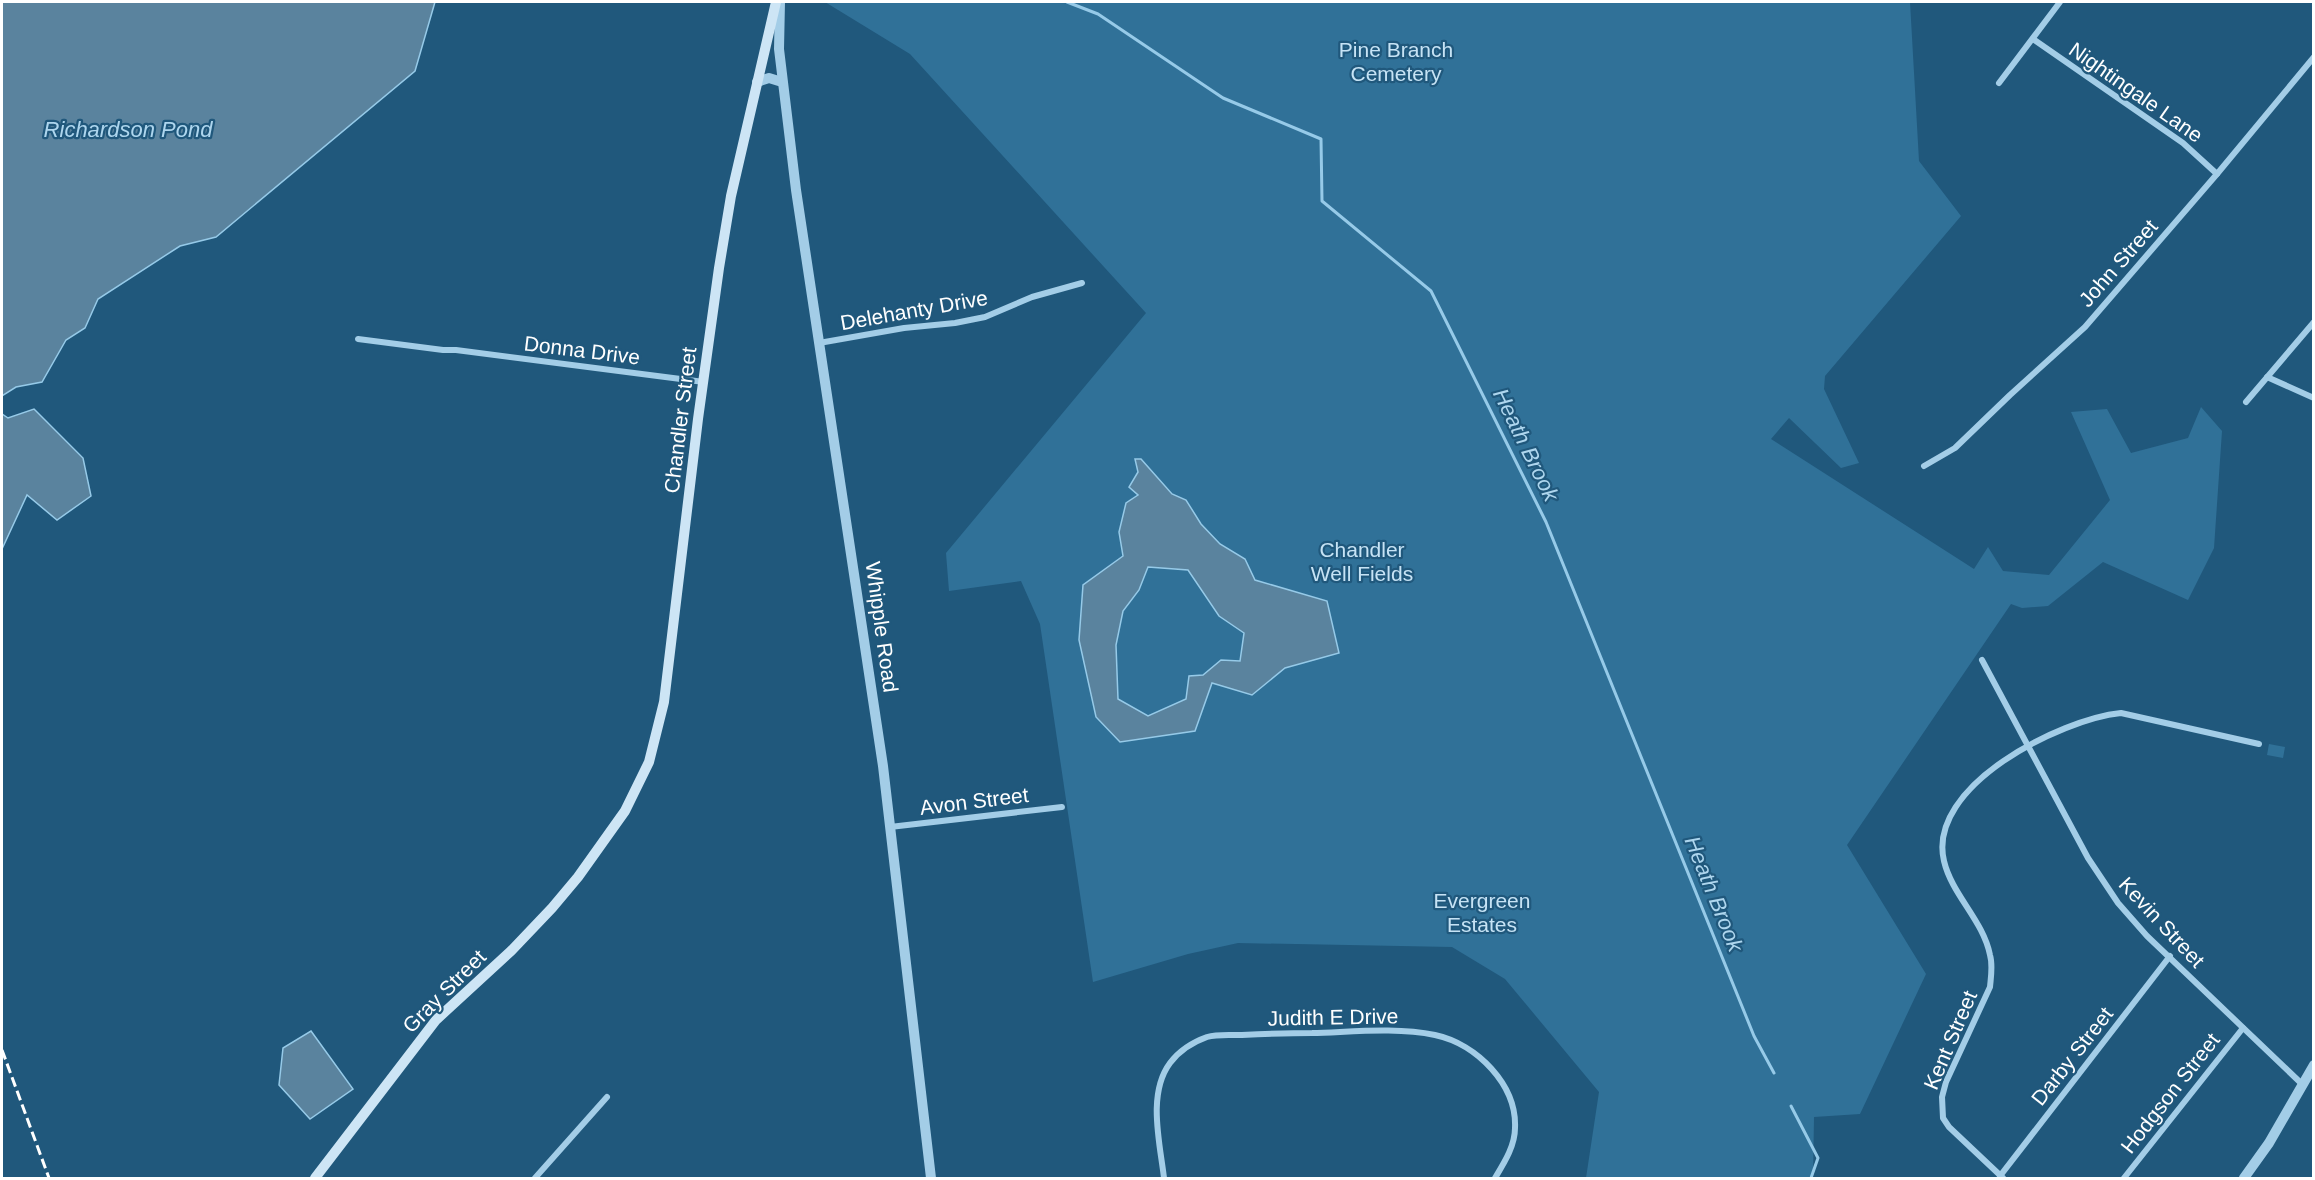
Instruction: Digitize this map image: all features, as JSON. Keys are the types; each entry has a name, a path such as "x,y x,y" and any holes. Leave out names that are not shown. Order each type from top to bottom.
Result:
{"main road":[{"name":"Chandler Street","path":"608,836 637,790 657,737 664,702 719,268 731,196 778,2"},
{"name":"Gray Street","path":"315,1179 431,1027 542,920 608,836"}],"street":[{"name":"Whipple Road","path":"778,2 778,41 782,82 818,343 862,621 890,827 932,1179"},
{"path":"1999,83 2060,2"},
{"name":"Nightingale Lane","path":"2033,39 2183,143 2217,174"},
{"name":"John Street","path":"1924,466 1955,448 2085,327 2217,174 2313,57"},
{"path":"757,82 769,78 782,82"},
{"name":"Delehanty Drive","path":"818,343 985,317 1032,297 1082,283"},
{"path":"2246,402 2313,322"},
{"name":"Donna Drive","path":"358,339 704,382"},
{"path":"2268,377 2313,398"},
{"name":"Kevin Street","path":"1982,660 2101,880 2132,919 2302,1085"},
{"name":"Kent Street","path":"2002,1177 1949,1127 1943,1118 1941,1108 1946,1082 1990,987 1992,970 1991,956 1986,941 1944,863 1941,846 1948,820 1961,802 1995,765 2028,746 2101,715 2121,713 2259,744"},
{"name":"Avon Street","path":"890,827 1062,807"},
{"name":"Darby Street","path":"2002,1177 2170,956"},
{"name":"Hodgson Street","path":"2124,1179 2243,1028"},
{"name":"Judith E Drive","path":"1164,1179 1157,1100 1160,1082 1169,1064 1179,1053 1193,1044 1210,1036 1417,1032 1439,1036 1464,1046 1496,1074 1509,1092 1514,1106 1513,1143 1495,1179"},
{"path":"2244,1179 2269,1143 2313,1065"},
{"path":"535,1179 607,1097"}],"green space":[{"name":"Chandler Well Fields","path":"825,2 1910,2 1919,161 1961,216 1825,376 1824,389 1859,463 1841,468 1789,418 1771,439 1974,569 1988,547 2003,571 2049,575 2110,500 2071,412 2107,409 2131,453 2188,438 2201,407 2222,431 2214,548 2188,600 2103,562 2048,606 2022,608 2011,604 1847,845 1926,974 1860,1114 1814,1117 1813,1178 1586,1178 1599,1092 1505,979 1452,947 1238,943 1188,954 1093,982 1040,624 1021,581 949,591 946,553 1146,313 910,54"},
{"path":"2269,744 2285,747 2283,758 2267,755"}],"water":[{"name":"Richardson Pond","path":"2,2 435,2 415,71 216,237 180,246 98,299 85,328 66,340 42,382 16,387 2,396"},
{"path":"34,409 83,458 91,496 57,520 27,495 2,549 2,414 8,418"},
{"path":"1135,459 1141,459 1172,494 1186,500 1201,524 1220,544 1245,559 1255,580 1327,601 1339,653 1285,668 1252,695 1212,683 1195,731 1120,742 1096,717 1079,640 1083,585 1123,556 1119,532 1126,503 1138,495 1129,487 1138,472","holes":["1148,567 1188,570 1219,616 1244,633 1240,661 1221,660 1203,675 1189,676 1186,699 1148,716 1118,699 1116,645 1123,611 1139,590"]},
{"path":"311,1031 353,1089 310,1119 279,1085 283,1048"}],"waterway":[{"name":"Heath Brook","path":"1067,2 1098,14 1223,98 1321,139 1322,201 1431,291 1546,522 1754,1036 1774,1073"},
{"name":"Heath Brook","path":"1791,1106 1818,1158 1811,1178"}],"railway":[{"path":"2,1050 49,1178"}],"park label":[{"name":"Pine Branch Cemetery","path":"1396,61"},
{"name":"Evergreen Estates","path":"1482,912"}]}
